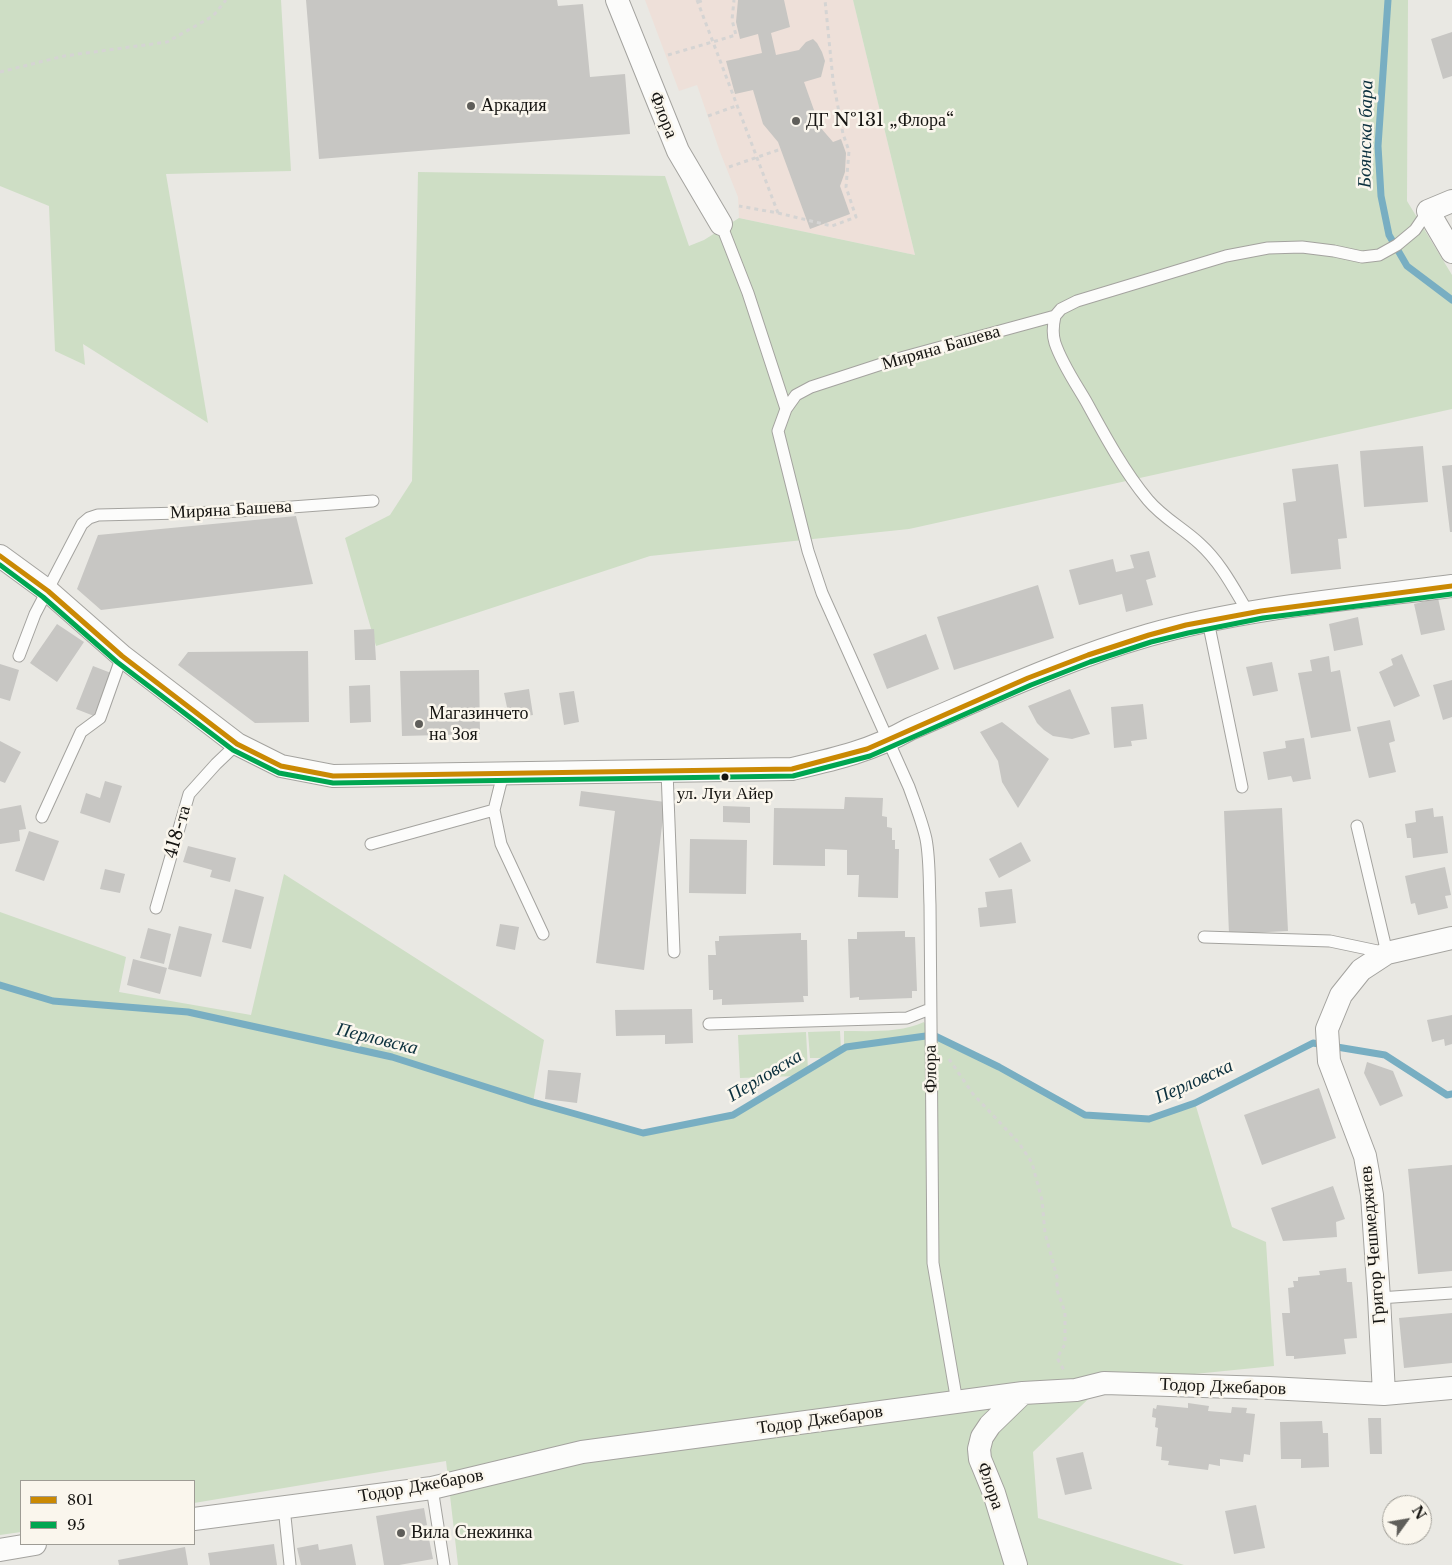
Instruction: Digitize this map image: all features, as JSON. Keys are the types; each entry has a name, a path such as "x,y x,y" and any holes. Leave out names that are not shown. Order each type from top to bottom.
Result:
{"street":[{"name":"Флора","path":"617,0 678,151 721,224"},
{"path":"1452,201 1428,210 1452,252"},
{"path":"0,556 48,591 122,656 237,744 281,766 333,776 792,769 856,754 888,742 910,729 1059,665 1150,635 1248,612 1452,586"},
{"name":"Григор Чешмеджиев","path":"1384,1394 1372,1195 1365,1156 1329,1061 1327,1029 1341,995 1361,970 1388,953 1452,938"},
{"name":"Тодор Джебаров","path":"195,1519 432,1488 582,1452 1023,1393 1076,1390 1104,1383 1384,1394 1452,1388"},
{"name":"Флора","path":"1016,1565 994,1493 980,1459 979,1449 982,1437 990,1425 1023,1393"},
{"path":"0,1550 29,1545"}],"lane":[{"name":"Миряна Башева","path":"888,742 822,593 808,551 778,431 786,409 796,395 811,387 897,360 1055,316 1061,309 1086,298 1226,256 1268,248 1302,247 1362,257 1379,255 1397,245 1415,230 1428,210"},
{"path":"721,224 748,293 786,409"},
{"path":"1055,316 1053,327 1054,341 1062,360 1120,460 1148,500 1169,521 1185,531 1208,552 1225,572 1248,612"},
{"name":"Миряна Башева","path":"48,591 82,524 89,518 98,515 224,512 373,502"},
{"path":"19,656 35,614 48,591"},
{"path":"1208,621 1242,787"},
{"path":"42,817 81,732 100,718 122,656"},
{"name":"Флора","path":"888,742 919,814 926,840 928,858 933,1263 957,1402"},
{"name":"418-та","path":"156,908 189,794 237,744"},
{"path":"667,770 674,952"},
{"path":"503,774 494,810 501,844 543,934"},
{"path":"371,844 494,810"},
{"path":"1204,937 1330,941 1388,953 1357,826"},
{"path":"709,1024 907,1018 930,1009"},
{"path":"1379,1298 1452,1293"},
{"path":"432,1488 444,1565"},
{"path":"284,1507 290,1565"}],"path":[{"path":"0,72 64,56 167,42 213,16 226,0"},
{"path":"704,0 697,1 778,213"},
{"path":"668,55 736,35 732,20 734,0"},
{"path":"739,206 832,226 856,217 846,187 849,151 833,80 825,0"},
{"path":"708,116 736,106"},
{"path":"729,167 781,150"},
{"path":"931,1044 949,1059 973,1094 1019,1143 1032,1163 1042,1200 1045,1233 1057,1277 1057,1290 1065,1312 1064,1344 1057,1358 1076,1390"}],"shaded area":[{"name":"ДГ №131 „Флора“","path":"645,0 853,0 915,255 739,218 738,197 697,85 679,91"}],"green space":[{"path":"0,0 281,0 291,171 166,174 208,423 83,344 85,365 55,351 49,206 0,186"},
{"path":"853,0 1408,0 1407,201 1452,275 1452,409 909,529 650,556 376,646 345,538 390,515 412,481 418,172 665,176 689,246 704,240 739,218 915,255"},
{"path":"284,874 544,1040 533,1102 643,1133 733,1115 798,1076 740,1078 738,1035 806,1032 808,1070 827,1058 810,1058 808,1032 840,1031 841,1049 933,1035 999,1067 1085,1115 1149,1119 1195,1103 1232,1227 1266,1242 1274,1366 1105,1383 1033,1452 1038,1518 1184,1565 458,1565 446,1461 195,1503 195,1480 20,1480 20,1532 0,1535 0,912 126,957 119,992 251,1015"},
{"path":"924,1022 930,1034 844,1045 844,1031 895,1030"}],"building":[{"name":"Аркадия","path":"306,0 557,0 558,6 583,4 590,77 625,74 630,134 319,159"},
{"path":"738,0 784,0 790,27 771,33 776,55 799,50 806,42 813,39 822,52 825,61 821,77 804,82 820,127 833,142 841,139 846,153 845,172 840,186 850,214 810,229 778,142 763,124 753,90 735,94 726,61 762,53 758,34 740,39 736,22"},
{"path":"1452,32 1452,76 1443,79 1431,39"},
{"path":"1423,446 1428,502 1364,507 1360,451"},
{"path":"1338,464 1347,538 1338,539 1341,569 1291,574 1283,503 1296,501 1292,469"},
{"path":"1452,465 1452,532 1450,532 1442,466"},
{"path":"296,516 313,584 101,610 77,589 98,535"},
{"path":"1149,551 1156,577 1146,580 1153,605 1126,612 1122,594 1079,605 1069,570 1113,559 1116,572 1134,568 1130,555"},
{"path":"1038,585 1054,638 954,670 937,617"},
{"path":"1438,598 1445,630 1421,635 1414,604"},
{"path":"1358,617 1363,645 1334,651 1329,624"},
{"path":"57,624 84,642 57,682 30,663"},
{"path":"374,629 376,660 355,660 354,630"},
{"path":"926,634 939,669 887,689 873,654"},
{"path":"308,651 309,722 255,723 178,665 188,652"},
{"path":"1402,654 1420,696 1394,707 1379,672 1393,665 1391,659"},
{"path":"1329,656 1331,672 1340,670 1351,731 1311,738 1298,673 1312,671 1310,660"},
{"path":"1272,662 1278,691 1253,696 1246,667"},
{"path":"0,664 19,670 10,701 0,698"},
{"path":"93,666 111,673 94,716 76,709"},
{"path":"479,670 480,734 402,736 400,671"},
{"path":"1452,680 1452,717 1443,720 1433,685"},
{"path":"370,685 371,722 350,723 349,686"},
{"path":"529,689 533,715 519,717 518,710 508,712 504,693"},
{"path":"1070,689 1090,734 1072,739 1053,736 1044,730 1037,723 1028,706"},
{"path":"574,691 579,722 564,725 559,693"},
{"path":"1143,704 1147,739 1131,741 1132,746 1114,748 1111,707"},
{"path":"1390,720 1395,741 1389,743 1396,772 1369,778 1357,727"},
{"path":"1002,722 1049,759 1018,808 1002,782 998,761 980,732"},
{"path":"1304,738 1311,779 1293,782 1291,776 1268,780 1263,752 1286,748 1285,741"},
{"path":"0,741 21,752 5,783 0,781"},
{"path":"105,781 122,786 110,823 80,813 86,793 100,798"},
{"path":"581,791 665,802 644,970 596,963 615,811 579,806"},
{"path":"845,797 883,798 882,816 887,817 887,827 892,828 892,840 895,840 895,849 899,849 898,898 858,897 859,875 847,875 847,850 825,849 825,866 773,865 774,808 844,809"},
{"path":"21,805 26,829 19,830 20,841 0,844 0,809"},
{"path":"723,806 750,807 750,823 723,822"},
{"path":"1282,808 1288,931 1229,934 1224,811"},
{"path":"1433,808 1434,817 1443,816 1448,853 1413,858 1411,838 1407,838 1405,824 1416,822 1415,811"},
{"path":"29,831 59,841 44,881 15,871"},
{"path":"690,839 747,840 746,894 689,893"},
{"path":"1021,842 1031,861 999,878 989,859"},
{"path":"188,846 236,858 230,882 210,877 212,870 183,862"},
{"path":"1445,867 1451,895 1445,896 1448,908 1418,915 1415,903 1411,904 1405,876"},
{"path":"105,869 125,874 120,893 100,889"},
{"path":"235,889 264,897 251,949 222,942"},
{"path":"1012,889 1016,923 980,927 978,908 987,907 985,892"},
{"path":"500,924 519,927 515,950 496,946"},
{"path":"179,926 212,934 201,977 168,969"},
{"path":"148,928 171,934 164,964 140,958"},
{"path":"905,931 905,937 915,937 917,991 912,991 912,998 859,1000 859,997 850,998 848,939 857,939 857,932"},
{"path":"801,933 801,940 807,940 808,996 803,996 804,1002 722,1005 722,999 713,1000 713,990 709,990 708,955 716,955 715,941 719,941 719,936"},
{"path":"133,959 167,968 160,994 127,985"},
{"path":"692,1009 693,1043 665,1044 665,1035 616,1036 615,1010"},
{"path":"1452,1015 1452,1044 1445,1046 1444,1039 1432,1042 1427,1020"},
{"path":"1367,1062 1393,1071 1403,1096 1380,1106 1364,1073"},
{"path":"548,1070 581,1073 577,1103 545,1099"},
{"path":"1319,1088 1336,1138 1262,1165 1244,1115"},
{"path":"1452,1165 1452,1271 1418,1274 1408,1169"},
{"path":"1333,1186 1345,1219 1336,1222 1337,1237 1283,1241 1271,1208"},
{"path":"1346,1268 1347,1282 1352,1282 1357,1338 1344,1339 1346,1354 1294,1359 1294,1356 1286,1356 1282,1313 1290,1313 1288,1288 1294,1287 1293,1281 1298,1281 1298,1277 1320,1275 1319,1271"},
{"path":"1452,1313 1452,1363 1404,1368 1399,1318"},
{"path":"1188,1403 1209,1406 1208,1411 1231,1413 1232,1407 1247,1408 1246,1413 1255,1414 1250,1455 1244,1454 1243,1462 1220,1459 1220,1466 1209,1464 1208,1470 1168,1465 1169,1461 1161,1460 1162,1447 1156,1446 1158,1428 1155,1427 1156,1418 1152,1417 1153,1408 1156,1409 1157,1405 1188,1408"},
{"path":"1368,1418 1381,1418 1382,1454 1370,1454"},
{"path":"1322,1421 1323,1433 1328,1433 1329,1467 1301,1468 1301,1459 1281,1459 1280,1422"},
{"path":"1083,1452 1092,1489 1065,1495 1056,1458"},
{"path":"1256,1505 1265,1548 1234,1554 1225,1511"},
{"name":"Вила Снежинка","path":"424,1508 427,1525 422,1526 424,1540 429,1539 433,1559 399,1565 384,1565 376,1516"},
{"path":"274,1544 277,1565 210,1565 208,1553"},
{"path":"318,1544 319,1550 352,1544 356,1565 301,1565 297,1548"},
{"path":"185,1547 188,1565 119,1565 118,1560"}],"waterway":[{"name":"Боянска бара","path":"1388,0 1378,146 1381,196 1389,235 1407,266 1452,300"},
{"name":"Перловска","path":"0,985 53,1001 188,1012 392,1057 533,1102 643,1133 733,1115 846,1047 933,1035 999,1067 1085,1115 1149,1119 1195,1103 1313,1043 1385,1055 1447,1095 1452,1094"}],"transit line":[{"name":"801","path":"0,556 48,591 122,656 237,744 281,766 333,776 792,769 867,749 1028,678 1088,655 1149,635 1186,625 1261,611 1452,586"},
{"name":"95","path":"0,565 43,597 117,662 233,750 279,773 333,783 793,776 870,756 1031,685 1090,662 1151,642 1263,618 1452,594"}],"place":[{"name":"Аркадия","path":"471,106"},
{"name":"ДГ №131 „Флора“","path":"796,121"},
{"name":"Магазинчето на Зоя","path":"419,724"},
{"name":"ул. Луи Айер","path":"725,777"},
{"name":"Вила Снежинка","path":"401,1533"}]}
